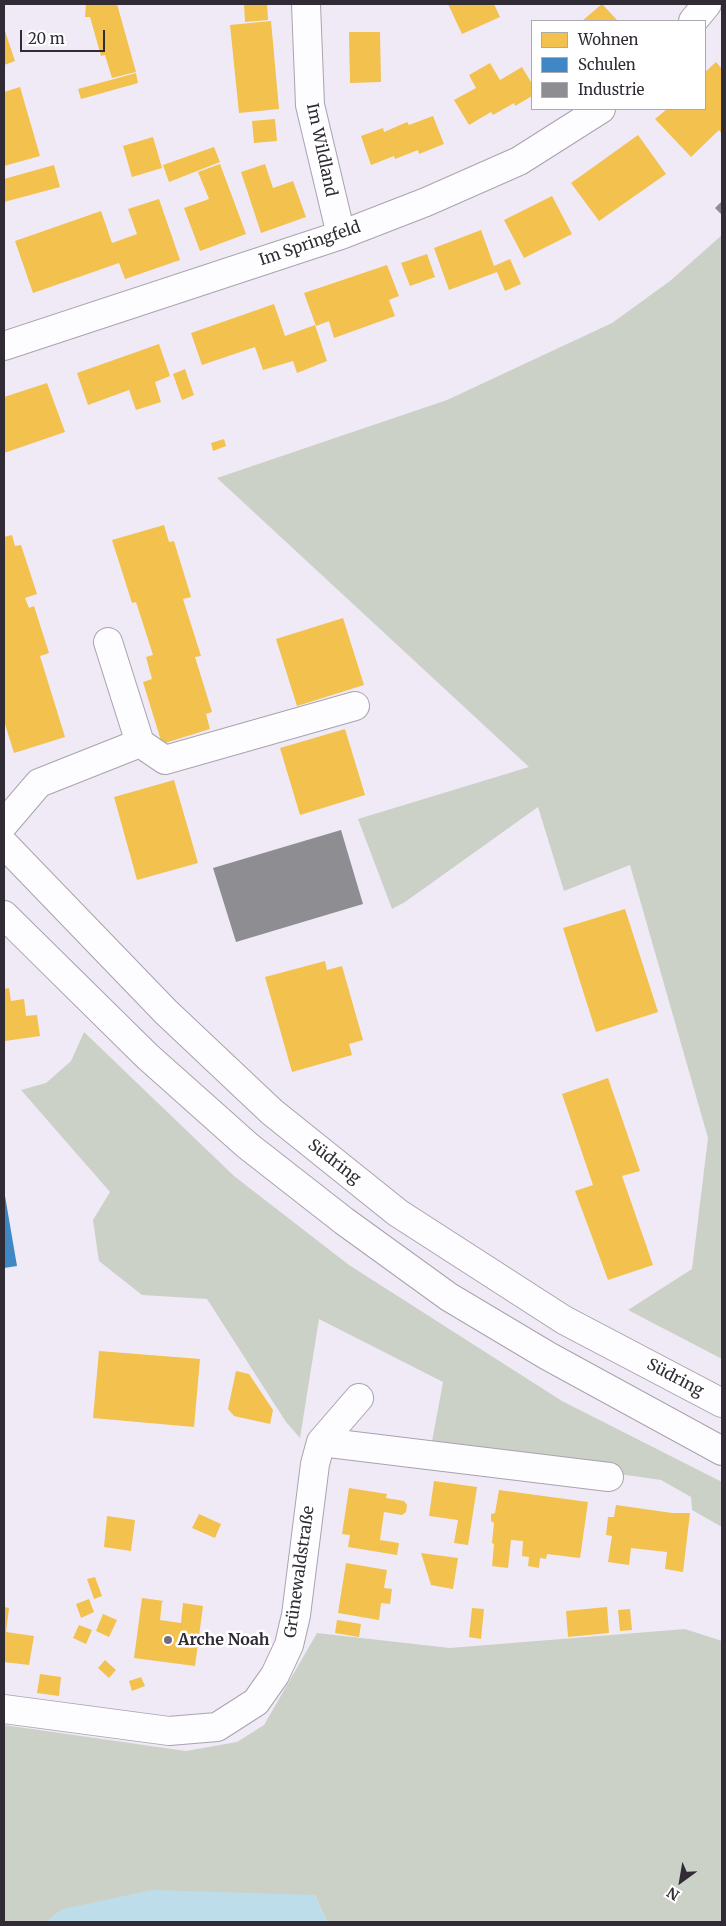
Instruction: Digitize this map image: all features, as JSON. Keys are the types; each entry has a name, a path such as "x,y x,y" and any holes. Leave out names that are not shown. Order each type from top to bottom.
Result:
{"main road":[{"name":"Im Wildland","path":"306,4 310,105 341,235"},
{"path":"694,20 707,4"},
{"name":"Im Springfeld","path":"4,346 341,235 426,202 519,161 599,110"},
{"path":"108,642 140,743 165,760 355,706"},
{"path":"4,824 39,783 140,743"},
{"name":"Südring","path":"4,844 166,1012 272,1112 398,1213 564,1320 722,1403"},
{"path":"4,915 146,1056 248,1146 344,1221 449,1298 548,1356 722,1451"},
{"name":"Grünewaldstraße","path":"4,1709 169,1731 217,1727 256,1702 275,1675 289,1645 296,1614 315,1464 321,1442 359,1398"},
{"path":"321,1442 609,1477"}],"shaded area":[{"path":"722,235 722,1359 628,1310 692,1269 708,1138 630,865 564,891 538,807 405,902 392,909 358,819 529,767 217,478 447,400 612,323 670,281"},
{"path":"84,1032 234,1176 349,1265 562,1401 722,1482 722,1527 692,1510 691,1497 661,1480 431,1447 443,1382 319,1319 300,1438 286,1422 207,1299 142,1295 99,1261 93,1220 110,1192 21,1090 46,1083 71,1061"},
{"path":"685,1629 722,1641 722,1922 327,1922 315,1895 63,1909 46,1922 4,1922 4,1725 186,1751 237,1742 264,1725 317,1633 450,1648"}],"water":[{"path":"152,1890 315,1895 327,1922 46,1922 63,1909"}],"building: Wohnen":[{"path":"86,4 117,4 136,72 112,78 105,55 101,56 90,17 85,17"},
{"path":"244,4 267,4 268,20 245,22"},
{"path":"448,4 494,4 500,17 462,34"},
{"path":"602,4 617,20 583,20"},
{"path":"271,21 279,109 239,113 230,25"},
{"path":"4,28 15,61 4,65"},
{"path":"349,32 380,32 381,82 350,83"},
{"path":"716,62 722,69 722,134 719,130 691,157 655,119 666,110 706,110 706,71"},
{"path":"490,63 500,80 522,67 531,82 531,97 515,106 514,103 493,115 491,112 469,125 454,100 476,88 469,75"},
{"path":"136,73 138,83 81,99 78,89"},
{"path":"20,87 40,156 4,166 4,92"},
{"path":"433,116 444,144 419,154 418,150 395,159 394,156 371,165 361,136 383,128 384,132 407,122 409,125"},
{"path":"275,119 277,141 254,143 252,121"},
{"path":"638,135 666,174 599,221 571,183"},
{"path":"153,137 162,168 132,177 123,146"},
{"path":"214,147 220,162 169,182 163,165"},
{"path":"220,164 246,234 200,251 184,208 209,199 198,172"},
{"path":"265,164 273,188 293,181 306,217 261,233 241,172"},
{"path":"54,165 60,187 4,202 4,179"},
{"path":"552,196 572,234 524,258 504,220"},
{"path":"159,199 180,260 125,279 119,263 33,293 15,241 101,211 112,243 137,234 128,209"},
{"path":"481,230 494,266 510,259 521,284 505,291 497,272 449,290 434,248"},
{"path":"427,254 435,277 410,286 401,263"},
{"path":"387,265 399,296 389,300 395,316 334,338 329,321 316,326 304,293"},
{"path":"274,304 285,336 315,325 327,361 297,373 293,361 263,370 255,347 202,365 191,333"},
{"path":"159,344 170,376 155,382 161,402 136,410 129,390 88,405 77,373"},
{"path":"185,369 194,395 182,400 173,374"},
{"path":"47,383 65,432 4,453 4,397"},
{"path":"224,439 226,446 213,451 211,443"},
{"path":"164,525 169,542 174,541 191,597 183,599 201,656 195,657 212,712 206,714 210,729 162,744 143,682 152,679 146,657 153,655 136,602 132,603 112,540"},
{"path":"12,535 15,546 21,545 37,594 25,598 29,608 34,606 49,653 40,656 65,737 14,753 4,721 4,537"},
{"path":"343,618 364,685 297,706 276,639"},
{"path":"345,729 365,795 300,815 280,748"},
{"path":"174,780 198,863 137,880 114,797"},
{"path":"625,909 658,1012 596,1032 563,928"},
{"path":"325,961 327,970 342,966 363,1040 349,1044 352,1055 292,1072 265,977"},
{"path":"9,988 11,1001 24,999 26,1016 37,1015 40,1036 5,1041 4,989"},
{"path":"608,1078 640,1171 622,1176 653,1265 608,1280 575,1191 593,1185 562,1094"},
{"path":"99,1351 200,1359 194,1427 93,1418"},
{"path":"236,1371 249,1374 273,1410 270,1424 234,1416 228,1409"},
{"path":"434,1481 477,1487 468,1545 454,1543 458,1520 429,1516"},
{"path":"349,1488 387,1494 386,1498 404,1501 407,1505 406,1512 402,1515 384,1512 380,1540 399,1543 397,1555 348,1547 350,1535 342,1534"},
{"path":"499,1490 588,1502 580,1558 547,1554 546,1559 540,1558 539,1568 528,1566 529,1557 522,1556 523,1541 511,1540 508,1568 492,1566 494,1523 491,1521 491,1514 495,1513"},
{"path":"616,1505 672,1513 690,1513 683,1572 665,1569 667,1552 631,1548 629,1565 608,1562 612,1536 606,1535 608,1517 614,1517"},
{"path":"199,1514 221,1524 215,1538 192,1528"},
{"path":"107,1516 135,1520 131,1551 104,1547"},
{"path":"421,1553 458,1558 453,1589 431,1585"},
{"path":"346,1563 387,1570 384,1588 392,1589 390,1604 381,1603 379,1620 338,1613"},
{"path":"95,1577 102,1596 94,1599 87,1579"},
{"name":"Arche Noah","path":"142,1598 164,1601 162,1602 160,1620 181,1623 183,1603 203,1606 195,1666 134,1658"},
{"path":"89,1599 94,1612 81,1618 76,1604"},
{"path":"4,1607 9,1608 6,1632 34,1636 29,1665 4,1662"},
{"path":"607,1607 609,1633 568,1637 566,1611"},
{"path":"472,1608 484,1609 481,1639 469,1637"},
{"path":"630,1609 632,1630 620,1631 618,1610"},
{"path":"103,1614 117,1620 109,1637 96,1631"},
{"path":"337,1620 361,1624 359,1637 335,1633"},
{"path":"79,1625 92,1630 86,1644 73,1638"},
{"path":"105,1660 116,1670 109,1678 98,1668"},
{"path":"40,1674 61,1677 59,1696 37,1693"},
{"path":"141,1677 145,1686 132,1691 129,1681"}],"building: Schulen":[{"path":"4,1190 17,1266 4,1268"}],"building: Industrie":[{"path":"722,201 722,215 715,208"},
{"path":"341,830 363,904 236,942 213,868"}],"place":[{"name":"Arche Noah","path":"168,1640"}]}
